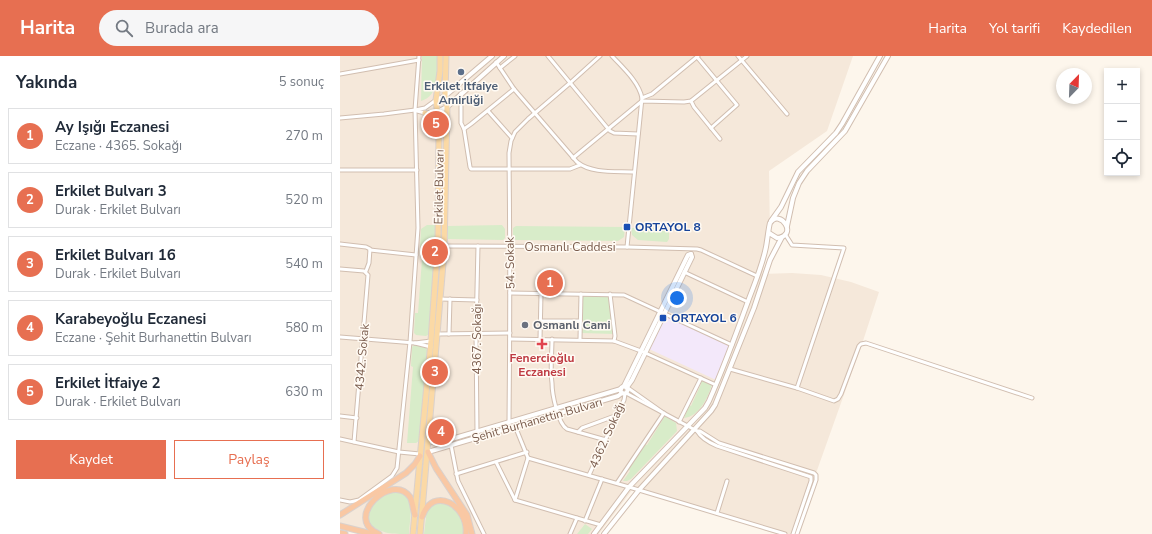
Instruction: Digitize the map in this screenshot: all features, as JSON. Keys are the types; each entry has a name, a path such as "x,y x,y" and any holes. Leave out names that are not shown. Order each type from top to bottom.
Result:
{"highway":[{"path":"428,452 436,468 467,516 472,534"},
{"path":"340,515 406,473 415,464 420,455"},
{"path":"379,534 370,528 366,517 370,504 380,494 392,490 404,492 411,499 415,515"},
{"path":"422,517 425,509 431,503 439,500 447,502 458,508 463,516 466,524 466,534"},
{"path":"340,526 372,534"},
{"path":"340,533 345,534"}],"main road":[{"name":"Erkilet Bulvarı","path":"413,534 431,344 438,241 438,123 436,100 440,71 440,56"},
{"name":"Erkilet Bulvarı","path":"420,534 438,334 444,246 447,107 445,96 446,56"},
{"path":"425,113 431,116 438,123"}],"street":[{"path":"340,500 350,502 359,500 392,476 397,470 410,342 418,228 415,110 419,56"},
{"path":"415,110 425,113 437,112 447,107 504,56"},
{"path":"500,68 515,56"},
{"path":"548,56 608,129 614,133 638,134"},
{"path":"488,111 512,138 515,132 535,113 600,56"},
{"path":"612,56 636,84 642,99 627,247"},
{"path":"573,158 642,99 652,94 697,56 738,106 711,128"},
{"path":"738,56 787,114"},
{"path":"642,99 684,102 691,101 747,56"},
{"path":"594,534 629,486 705,408 716,385 758,276 764,258 769,233 768,227 781,207 798,172 836,133 842,124 880,56"},
{"path":"604,534 639,490 695,431 713,408 754,308 770,260 787,229 793,198 799,183 807,171 845,131 888,56"},
{"path":"340,118 425,108 436,100 445,96 490,57"},
{"path":"340,74 419,60"},
{"path":"496,62 514,89 580,165 594,170 634,172"},
{"path":"464,129 514,89"},
{"path":"461,93 461,122 464,129 471,169 570,169 580,165"},
{"path":"691,101 694,107 720,139"},
{"name":"54. Sokak","path":"509,423 510,148 512,138"},
{"path":"340,170 416,170"},
{"path":"771,221 780,219 785,223 787,229"},
{"path":"769,233 777,238 784,235"},
{"path":"784,235 792,245 844,248 797,388"},
{"path":"340,244 366,247 370,250 416,255"},
{"name":"Osmanlı Caddesi","path":"444,246 627,247 691,251 701,250 758,276"},
{"name":"4367. Sokağı","path":"477,432 476,333 478,246"},
{"name":"4342. Sokak","path":"354,442 364,339 368,275 366,272 369,264 370,250"},
{"path":"625,390 632,380 663,313 692,257 691,251"},
{"path":"663,313 691,251"},
{"path":"340,269 366,272"},
{"path":"684,272 748,302"},
{"path":"510,293 610,294 628,296 732,345"},
{"path":"540,339 541,294"},
{"path":"580,339 581,294"},
{"path":"610,294 615,336 614,341"},
{"path":"440,298 477,300"},
{"path":"449,334 450,299"},
{"path":"541,321 580,321"},
{"path":"438,334 510,333"},
{"path":"340,337 431,344"},
{"path":"510,339 580,339 614,341 644,352 716,385"},
{"path":"552,339 552,384 558,411 564,427 606,440"},
{"path":"415,343 431,344"},
{"path":"730,369 797,388 833,401 837,400 841,394 859,346 866,343 1032,398"},
{"path":"679,422 700,378"},
{"path":"625,390 687,426 714,445 809,475 812,478"},
{"path":"625,390 658,411 664,413"},
{"name":"Şehit Burhanettin Bulvarı","path":"428,452 515,426 625,390"},
{"name":"4362. Sokağı","path":"589,475 624,400 625,390"},
{"name":"Şehit Burhanettin Bulvarı","path":"429,441 438,443 558,411"},
{"path":"617,483 664,413"},
{"path":"340,416 357,418"},
{"path":"578,432 582,428 612,417 616,417"},
{"path":"509,423 515,426 527,452 528,458 515,500"},
{"path":"695,431 700,431 719,443 812,472 816,475"},
{"path":"340,439 420,455"},
{"path":"451,445 458,482 463,495 484,534"},
{"path":"456,474 527,452"},
{"path":"528,458 629,486 785,534"},
{"path":"496,462 515,500 601,525"},
{"path":"793,534 812,478 816,475"},
{"path":"798,534 816,480 816,475"},
{"path":"585,521 602,479"},
{"path":"718,513 727,481"},
{"path":"570,534 576,518"}],"shaded area":[{"path":"340,56 853,56 827,131 769,171 770,238 762,274 792,273 821,275 851,282 879,292 815,476 797,534 776,534 635,486 599,534 361,534 340,529"},
{"path":"666,313 731,342 716,380 649,349"}],"green space":[{"path":"422,56 437,56 437,76 432,94 421,101"},
{"path":"427,225 436,225 429,334 426,336 416,335 414,333 415,313 418,313 423,246 420,247 421,229"},
{"path":"502,225 505,229 505,238 503,240 448,239 448,226"},
{"path":"516,226 625,227 624,237 618,241 516,240 513,238 513,228"},
{"path":"631,228 667,228 669,230 669,239 667,242 638,240 632,235"},
{"path":"583,293 606,293 609,300 614,334 582,333"},
{"path":"415,344 425,346 427,350 419,441 416,443 407,443 413,367 411,366 412,347"},
{"path":"702,378 712,384 708,394 699,410 689,417 684,418 689,405 691,406 701,384 699,383"},
{"path":"665,416 676,423 677,431 631,479 623,481 630,471 628,469 644,444 647,445"},
{"path":"391,492 401,493 409,500 411,511 409,534 388,533 370,525 367,515 376,498"},
{"path":"437,502 453,506 463,520 464,534 424,534 427,509"},
{"path":"585,524 592,529 588,534 577,534"}],"place":[{"name":"Erkilet İtfaiye Amirliği","path":"461,72"},
{"name":"Erkilet İtfaiye 2","path":"436,124"},
{"name":"ORTAYOL 8","path":"627,227"},
{"name":"Erkilet Bulvarı 3","path":"435,252"},
{"name":"Ay Işığı Eczanesi","path":"550,283"},
{"name":"ORTAYOL 6","path":"663,318"},
{"name":"Osmanlı Cami","path":"525,325"},
{"name":"Fenercioğlu Eczanesi","path":"542,344"},
{"name":"Erkilet Bulvarı 16","path":"435,372"},
{"name":"Karabeyoğlu Eczanesi","path":"441,432"}]}
